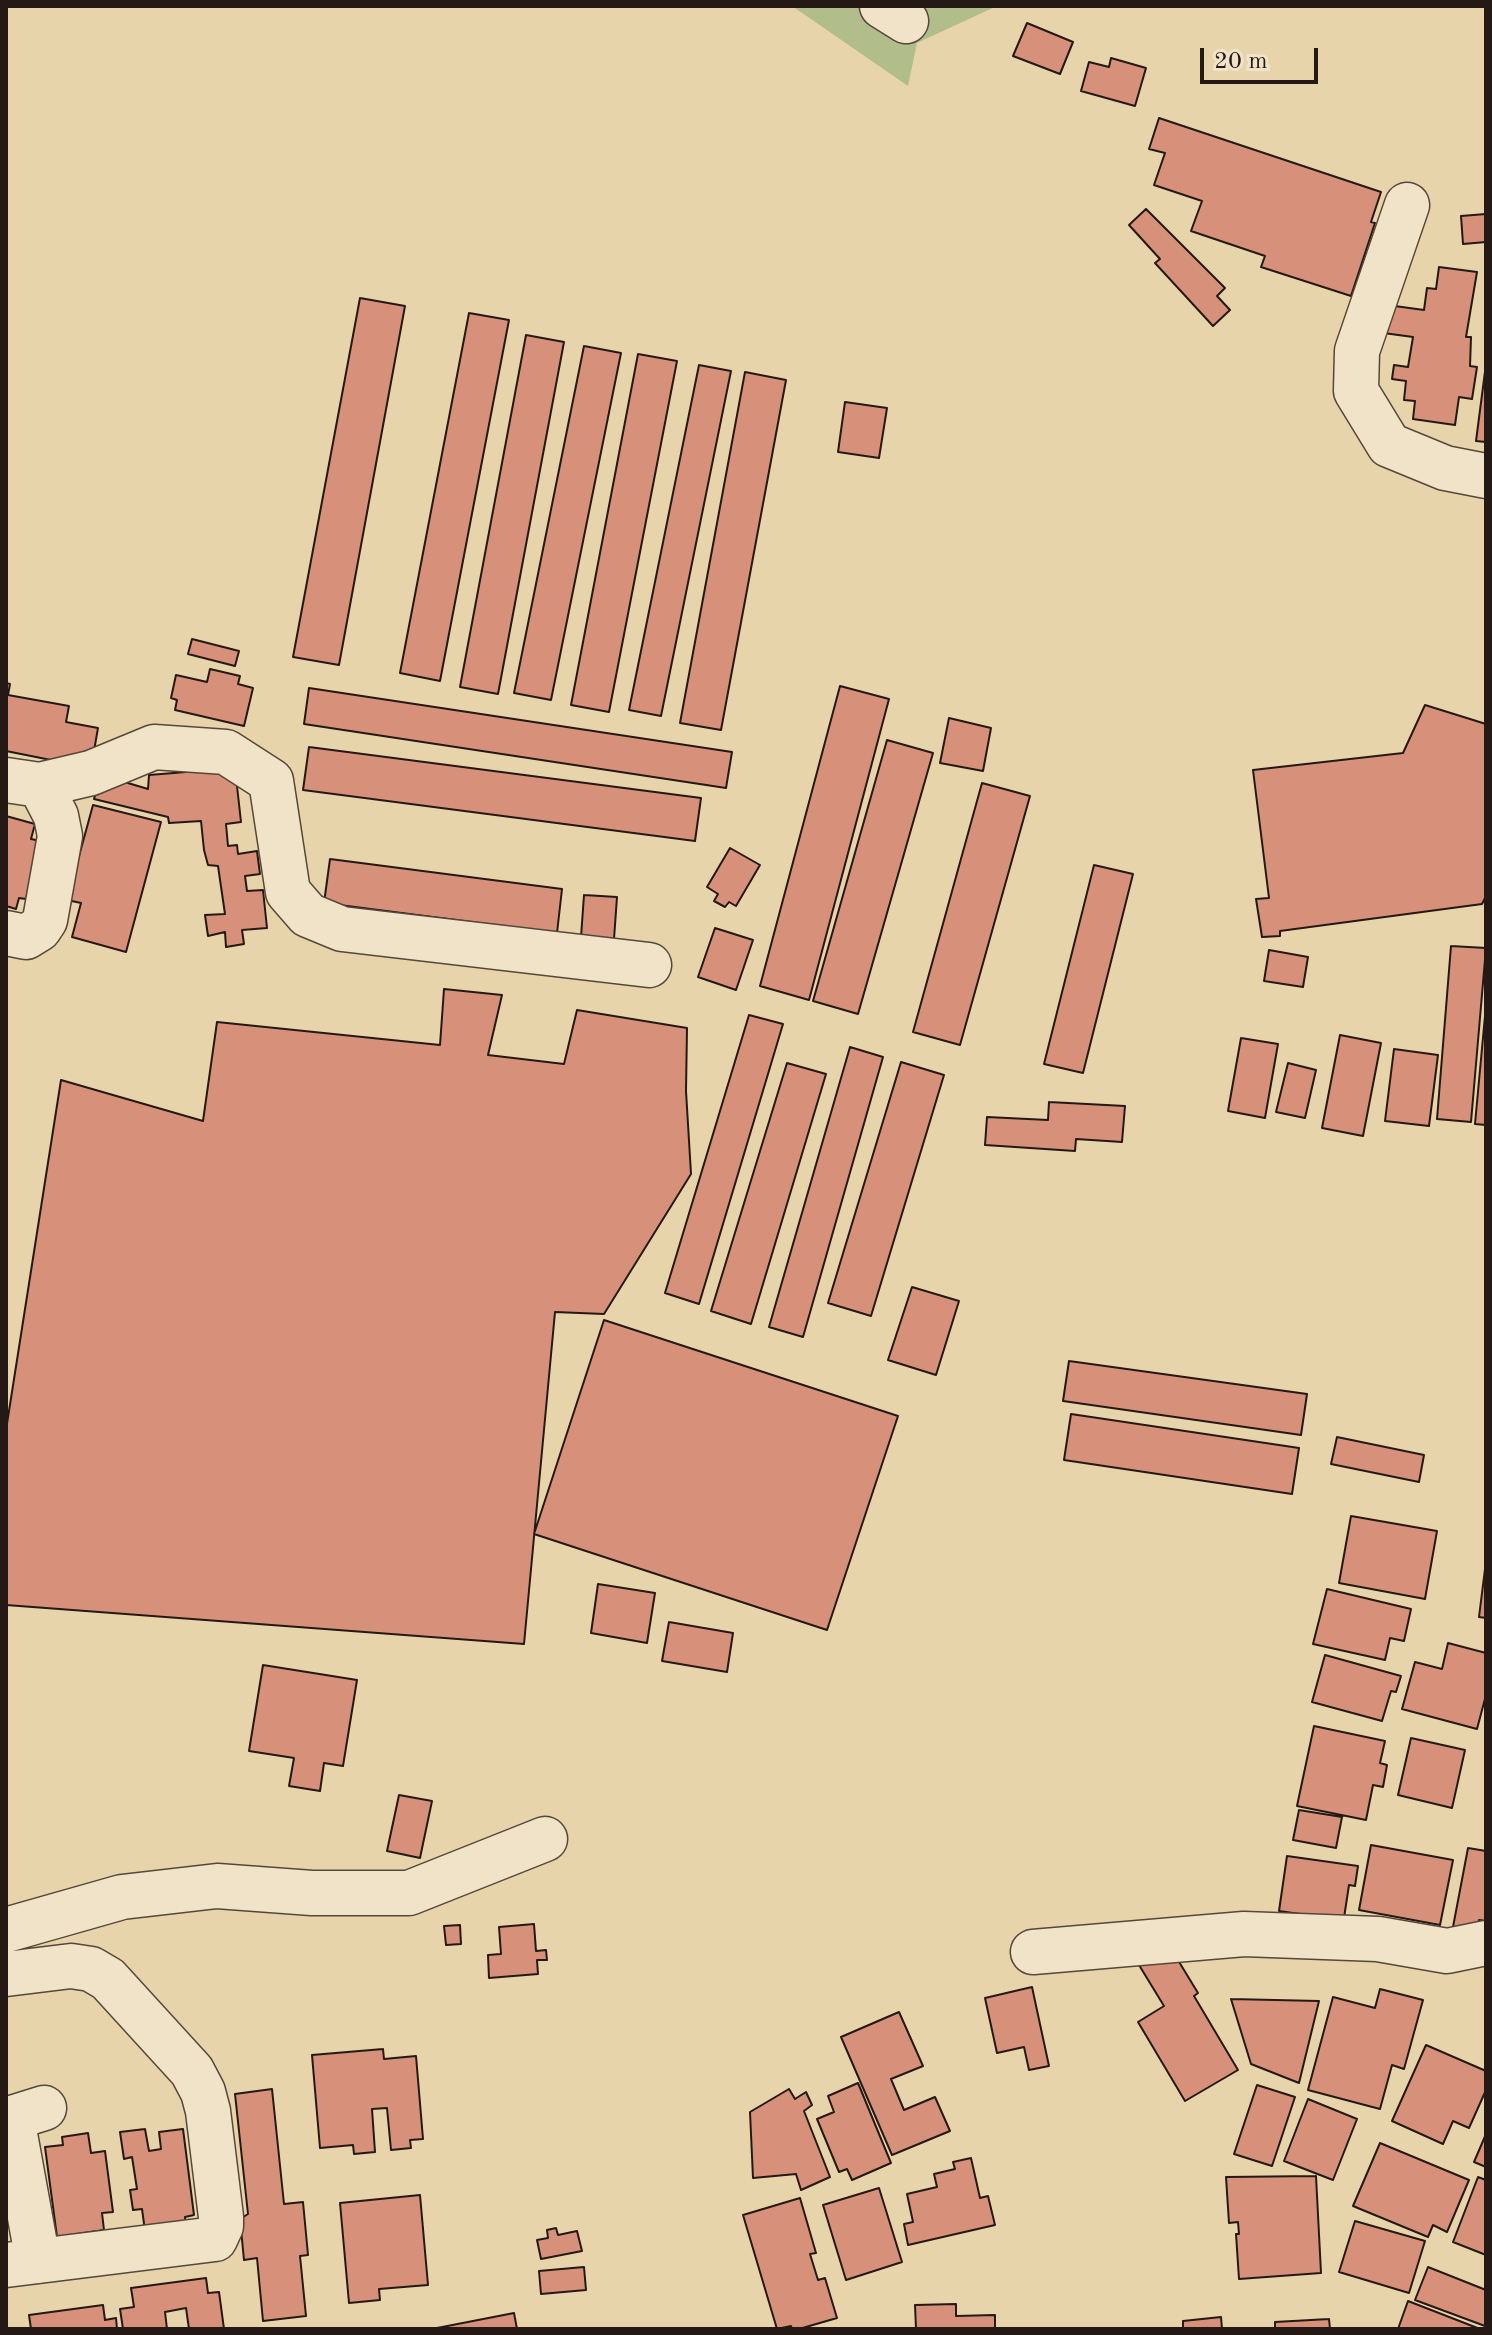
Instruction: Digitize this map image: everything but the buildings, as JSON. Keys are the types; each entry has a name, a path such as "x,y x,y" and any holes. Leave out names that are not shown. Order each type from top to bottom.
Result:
{"street":[{"path":"1407,205 1357,351 1356,391 1389,445 1445,468 1486,476"},
{"path":"23,782 91,773 154,747 226,752 271,781 288,892 308,915 342,929 649,965"},
{"path":"6,933 26,937 39,929 45,920 60,836 56,816 23,782"},
{"path":"6,1930 122,1897 217,1886 312,1893 409,1893 545,1839"},
{"path":"1033,1952 1244,1934 1378,1939 1447,1951 1486,1943"},
{"path":"6,1974 71,1966 91,1969 108,1979 192,2071 203,2092 208,2111 221,2217 215,2239 22,2263 12,2118 44,2108"}],"green space":[{"path":"792,6 997,6 917,43 908,86"}]}
